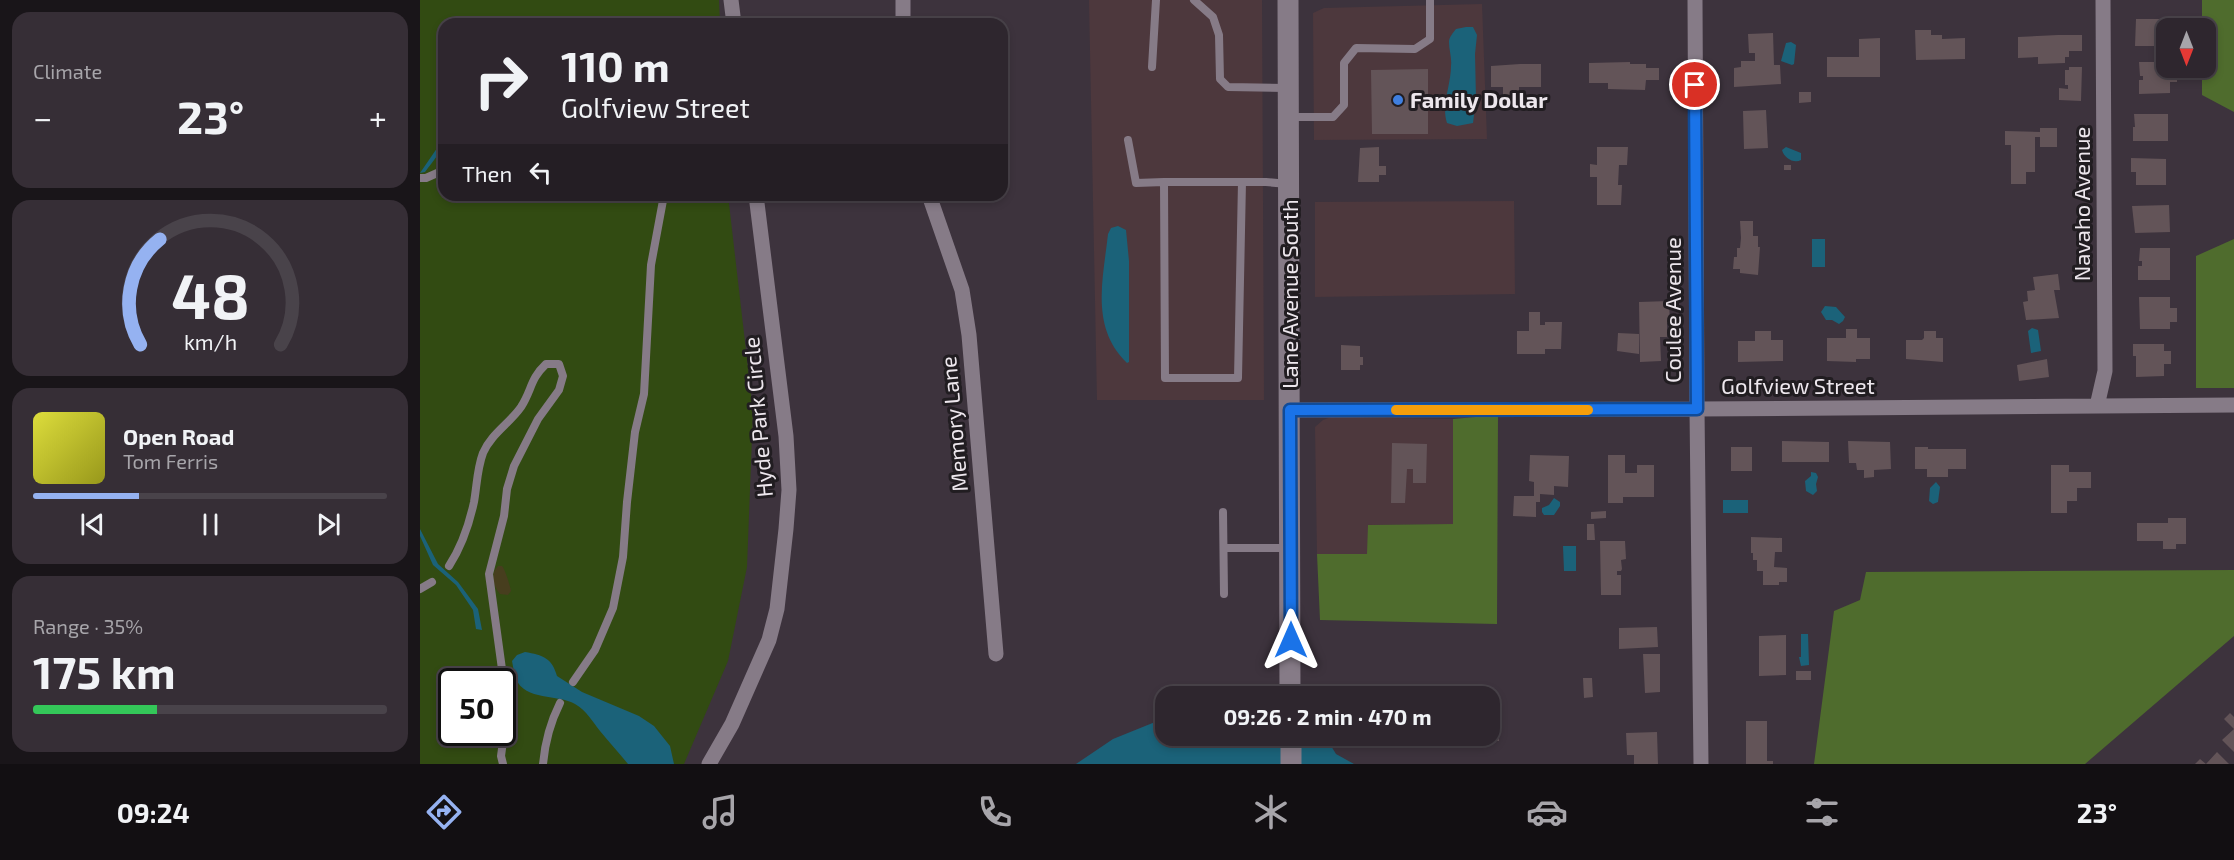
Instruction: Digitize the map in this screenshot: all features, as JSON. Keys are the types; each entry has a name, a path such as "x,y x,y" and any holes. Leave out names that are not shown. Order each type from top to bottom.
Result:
{"main road":[{"name":"Lane Avenue South","path":"1288,0 1290,686"},
{"path":"1291,746 1291,764"}],"street":[{"path":"731,0 733,18"},
{"path":"903,0 903,18"},
{"name":"Coulee Avenue","path":"1695,0 1701,764"},
{"name":"Navaho Avenue","path":"2097,406 2106,371 2103,0"},
{"name":"Hyde Park Circle","path":"709,764 732,724 769,640 777,609 786,529 789,490 786,436 757,201"},
{"name":"Memory Lane","path":"932,201 962,290 969,335 996,654"},
{"name":"Golfview Street","path":"1290,410 2234,405"}],"lane":[{"path":"1152,67 1153,19 1156,0"},
{"path":"1194,0 1213,17 1219,35 1220,79 1228,87 1288,88"},
{"path":"1289,117 1333,117 1344,105 1344,63 1356,48 1415,49 1430,39 1430,0"},
{"path":"1128,140 1136,183 1289,184"},
{"path":"420,178 438,173"},
{"path":"1164,182 1165,378 1238,378 1242,182"},
{"path":"573,682 595,650 613,608 623,557 634,444 644,394 651,265 663,201"},
{"path":"449,566 460,550 469,524 477,474 484,451 522,405 535,374 546,364 559,364 563,376 559,390 538,419 514,466 489,574 505,692 505,727 501,756 503,764"},
{"path":"1223,512 1224,594"},
{"path":"1224,548 1290,549"},
{"path":"420,589 432,582"},
{"path":"543,764 549,729 560,703"}],"shaded area":[{"path":"1089,0 1262,0 1264,400 1097,400"},
{"path":"1482,4 1487,139 1314,140 1313,13 1324,8"},
{"path":"1514,201 1515,294 1315,297 1315,202"},
{"path":"1331,417 1453,419 1453,524 1368,525 1368,554 1317,554 1315,427"}],"green space":[{"path":"420,0 719,0 720,18 438,18 438,201 729,201 753,411 747,567 728,661 684,764 420,764"},
{"path":"2202,0 2234,0 2234,112 2202,95 2202,78 2216,78 2216,18 2202,18"},
{"path":"2234,239 2234,388 2196,388 2196,256"},
{"path":"1498,415 1497,624 1320,620 1317,554 1367,554 1368,525 1453,524 1453,419"},
{"path":"2234,570 2234,636 2085,764 1814,764 1834,611 1860,600 1866,572"}],"sand":[{"path":"498,566 502,566 505,570 511,591 508,595 500,594 494,584 493,576"}],"water":[{"path":"1473,27 1477,35 1476,99 1473,123 1457,126 1447,123 1445,116 1451,73 1449,42 1456,29"},
{"path":"1791,42 1796,45 1792,65 1781,61 1786,43"},
{"path":"438,147 437,156 425,172 420,173"},
{"path":"1786,147 1801,153 1801,160 1792,161 1787,158 1782,150"},
{"path":"1118,226 1126,230 1129,261 1129,362 1127,363 1115,349 1103,318 1102,286 1108,234 1111,228"},
{"path":"1812,239 1825,239 1825,267 1812,267"},
{"path":"1825,306 1836,307 1845,317 1843,321 1839,324 1826,320 1821,312"},
{"path":"2032,328 2038,330 2041,351 2031,353 2028,331"},
{"path":"1811,472 1816,473 1818,477 1817,491 1813,495 1806,491 1805,481 1811,476"},
{"path":"1936,482 1940,487 1938,502 1933,504 1929,501 1930,488"},
{"path":"1554,498 1560,502 1560,506 1554,515 1544,515 1542,508 1549,505"},
{"path":"1723,500 1748,500 1748,513 1723,513"},
{"path":"420,529 438,564 458,582 478,609 482,630 476,629 473,610 456,585 433,565 420,536"},
{"path":"1563,546 1576,546 1576,571 1564,571"},
{"path":"1801,634 1808,634 1809,665 1801,666 1799,657 1801,657"},
{"path":"525,652 546,658 557,676 582,692 639,716 654,726 670,746 674,764 628,764 589,716 575,704 534,694 520,686 512,661 517,655"},
{"path":"1155,722 1155,746 1331,746 1336,754 1354,764 1076,764 1113,739"}],"building":[{"path":"2136,19 2156,19 2156,46 2135,46"},
{"path":"1915,30 1931,30 1931,35 1942,35 1942,39 1965,38 1965,59 1916,60"},
{"path":"1773,33 1774,65 1780,65 1781,84 1734,87 1734,68 1741,67 1741,61 1755,61 1755,53 1749,53 1748,34"},
{"path":"2082,35 2082,51 2069,51 2069,57 2065,57 2065,63 2038,64 2038,57 2018,58 2018,37"},
{"path":"1880,38 1880,77 1827,77 1827,57 1859,57 1859,39"},
{"path":"1630,62 1630,64 1646,64 1646,68 1659,68 1659,80 1646,80 1645,90 1608,89 1608,83 1589,83 1589,63"},
{"path":"2139,62 2156,62 2156,78 2177,78 2177,82 2170,82 2170,93 2139,94 2139,80 2143,80 2143,76 2140,76"},
{"path":"1541,64 1541,87 1519,87 1519,96 1503,96 1503,87 1491,87 1491,66"},
{"path":"2069,67 2082,67 2081,101 2059,100 2059,88 2068,89 2068,85 2065,85 2065,70 2069,70"},
{"path":"1428,69 1428,134 1372,134 1371,70"},
{"path":"1799,92 1811,92 1811,102 1799,103"},
{"path":"1766,110 1768,148 1744,149 1743,111"},
{"path":"2134,114 2168,114 2168,141 2133,141"},
{"path":"2040,128 2057,128 2057,147 2040,147 2040,137 2035,137 2035,172 2026,172 2026,184 2011,184 2011,145 2005,145 2005,131 2040,132"},
{"path":"1379,147 1379,166 1386,166 1386,175 1379,175 1379,182 1358,182 1360,148"},
{"path":"1597,147 1628,147 1627,165 1619,165 1618,185 1622,185 1621,205 1597,205 1597,177 1590,177 1590,164 1597,165"},
{"path":"2131,158 2166,159 2166,185 2136,185 2136,172 2131,172"},
{"path":"1784,165 1791,165 1791,170 1784,170"},
{"path":"2169,205 2170,232 2135,233 2132,206"},
{"path":"1740,221 1753,221 1753,236 1758,236 1758,247 1760,247 1758,275 1740,273 1740,269 1733,269 1737,248 1740,248"},
{"path":"2140,248 2170,248 2170,280 2138,280 2138,266 2142,266 2142,261 2139,261"},
{"path":"2058,274 2060,290 2054,290 2059,318 2026,320 2023,302 2028,301 2027,291 2035,290 2033,277"},
{"path":"2139,297 2170,297 2170,308 2177,308 2177,322 2170,322 2170,329 2140,329"},
{"path":"1669,301 1670,323 1667,323 1667,337 1660,337 1661,361 1640,362 1639,302"},
{"path":"1529,312 1540,312 1540,325 1545,325 1545,322 1562,322 1561,349 1545,349 1545,354 1517,354 1517,331 1529,331"},
{"path":"1846,329 1857,329 1857,338 1870,338 1870,359 1856,359 1856,362 1827,361 1827,338 1846,338"},
{"path":"1755,331 1771,331 1771,340 1783,340 1783,361 1738,362 1738,341 1755,341"},
{"path":"1924,331 1936,331 1936,338 1943,338 1943,362 1906,359 1906,340 1922,340"},
{"path":"1618,333 1639,334 1639,354 1617,351"},
{"path":"2133,344 2164,344 2164,351 2171,351 2171,364 2164,364 2164,376 2136,377 2136,356 2133,356"},
{"path":"1341,345 1360,346 1363,365 1360,365 1360,370 1341,370"},
{"path":"2047,359 2049,377 2019,381 2017,365"},
{"path":"1782,441 1829,442 1829,462 1782,462"},
{"path":"1848,441 1890,442 1891,469 1874,470 1874,477 1864,478 1864,470 1857,470 1856,463 1849,463"},
{"path":"1392,443 1427,444 1426,483 1413,483 1413,469 1407,469 1405,503 1391,503"},
{"path":"1731,447 1752,447 1752,471 1731,471"},
{"path":"1915,447 1966,449 1966,469 1948,469 1948,477 1927,477 1927,469 1915,469"},
{"path":"1530,455 1569,456 1568,487 1554,486 1554,495 1540,494 1540,502 1536,502 1536,517 1513,516 1514,496 1534,496 1534,482 1529,481"},
{"path":"1608,455 1625,455 1625,473 1637,473 1637,465 1654,465 1654,497 1623,497 1623,503 1608,503"},
{"path":"2051,465 2069,465 2069,472 2091,472 2091,488 2077,488 2077,501 2067,501 2067,513 2051,513"},
{"path":"1606,511 1606,518 1591,519 1591,512"},
{"path":"2168,518 2186,518 2186,544 2176,544 2176,549 2163,549 2163,541 2137,541 2137,523 2168,523"},
{"path":"1587,524 1594,524 1595,540 1587,540"},
{"path":"1751,537 1782,538 1782,552 1775,552 1774,567 1787,568 1787,582 1779,582 1779,585 1763,585 1763,571 1757,571 1757,560 1753,560 1753,553 1751,553"},
{"path":"1600,541 1625,541 1626,559 1621,560 1622,569 1617,571 1617,575 1621,575 1621,595 1601,595"},
{"path":"1657,627 1658,647 1619,649 1619,628"},
{"path":"1786,635 1786,675 1759,676 1759,636"},
{"path":"1643,654 1660,654 1660,692 1645,693"},
{"path":"1796,671 1811,671 1811,680 1796,680"},
{"path":"1583,678 1592,678 1593,697 1584,698"},
{"path":"2230,713 2234,717 2234,729 2224,719"},
{"path":"1746,721 1767,721 1767,761 1773,761 1773,764 1746,764"},
{"path":"2234,729 2234,752 2222,740"},
{"path":"1657,732 1658,764 1634,764 1634,755 1627,755 1626,733"},
{"path":"2217,752 2229,764 2206,764"},
{"path":"2200,759 2206,764 2195,764"}],"slow traffic":[{"path":"1396,410 1588,410"}],"place":[{"name":"Family Dollar","path":"1398,100"}],"route":[{"path":"1291,640 1290,410 1697,409 1695,85"}]}
